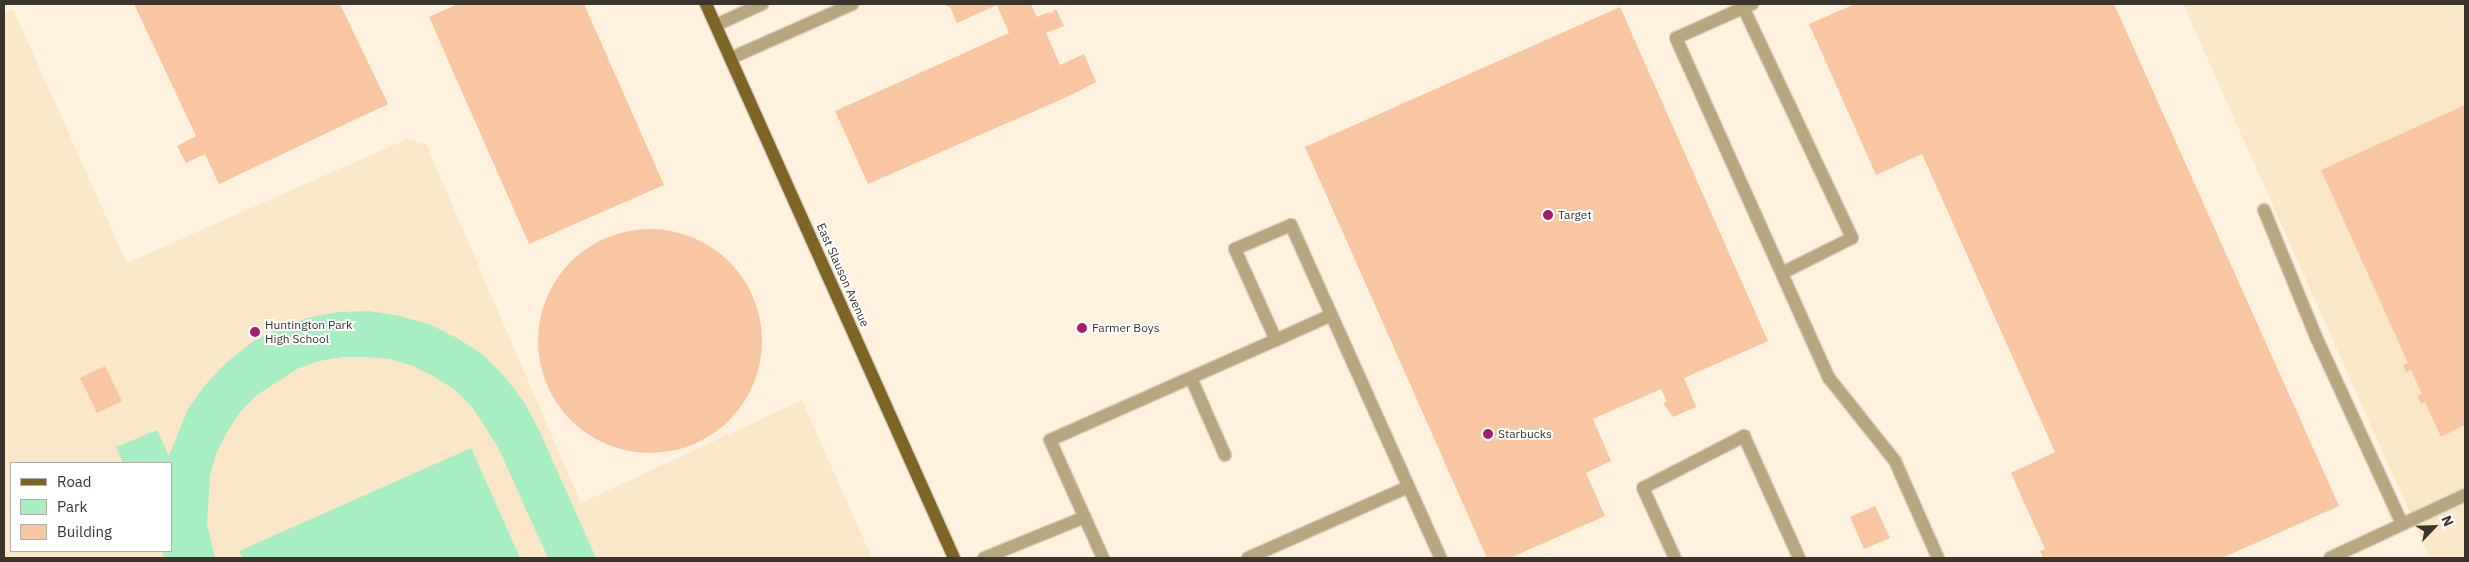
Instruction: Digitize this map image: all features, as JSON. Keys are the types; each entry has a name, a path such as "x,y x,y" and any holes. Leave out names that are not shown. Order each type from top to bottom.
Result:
{"main road":[{"name":"East Slauson Avenue","path":"706,4 954,558"}],"street":[{"path":"716,25 762,4"},
{"path":"731,58 853,4"},
{"path":"1782,274 1852,238 1747,6 1676,38 1782,274 1829,378 1895,461 1938,558"},
{"path":"2264,210 2317,339 2402,524"},
{"path":"1276,340 1235,250 1290,225 1440,558"},
{"path":"1103,558 1050,440 1331,315"},
{"path":"1191,378 1225,454"},
{"path":"1675,558 1643,488 1744,436 1799,558"},
{"path":"1248,558 1408,487"},
{"path":"2330,558 2465,495"},
{"path":"984,558 1085,518"}],"shaded area":[{"path":"2183,4 2465,4 2465,558 2430,558"},
{"name":"Huntington Park High School","path":"13,9 127,263 407,139 426,144 581,503 802,400 872,558 4,558 4,13"}],"green space":[{"path":"369,311 400,316 429,324 457,338 483,355 505,377 524,402 539,430 596,558 548,558 498,447 472,407 455,390 413,366 390,359 343,357 319,361 297,369 257,395 240,412 216,454 210,476 207,524 215,558 165,558 162,552 172,552 172,462 123,462 116,447 157,430 169,456 188,409 206,384 227,362 251,343 279,328 307,318 339,312"},
{"path":"471,448 520,558 243,558 239,551"}],"building":[{"path":"134,4 340,4 388,104 219,184 205,154 186,163 177,146 196,136"},
{"path":"458,4 584,4 664,185 529,244 429,17"},
{"path":"942,4 1031,4 1037,17 1049,12 1050,14 1056,9 1064,26 1046,33 1060,65 1084,54 1096,82 1069,96 868,184 835,111 1009,33 997,5 957,23 950,7"},
{"path":"1855,4 2114,4 2339,506 2222,558 2049,558 2048,556 2043,558 2040,551 2045,549 2011,473 2055,452 1922,154 1876,175 1809,24"},
{"path":"1620,7 1768,341 1684,378 1696,407 1673,417 1663,403 1667,402 1661,389 1593,419 1611,461 1586,473 1605,516 1510,558 1487,558 1305,147"},
{"path":"2465,105 2465,425 2441,437 2425,402 2421,404 2417,396 2422,394 2411,370 2406,372 2403,365 2408,363 2321,170"},
{"path":"639,229 661,229 693,237 703,242 721,254 737,270 754,298 760,319 762,341 760,363 754,384 737,412 721,428 693,445 661,453 639,453 607,445 597,440 579,428 563,412 546,384 538,352 538,330 546,298 551,288 563,270 579,254 607,237"},
{"path":"105,366 122,401 97,413 80,378"},
{"path":"1875,506 1890,538 1864,549 1850,517"}],"place":[{"name":"Target","path":"1548,215"},
{"name":"Farmer Boys","path":"1082,328"},
{"name":"Huntington Park High School","path":"255,332"},
{"name":"Starbucks","path":"1488,434"}]}
